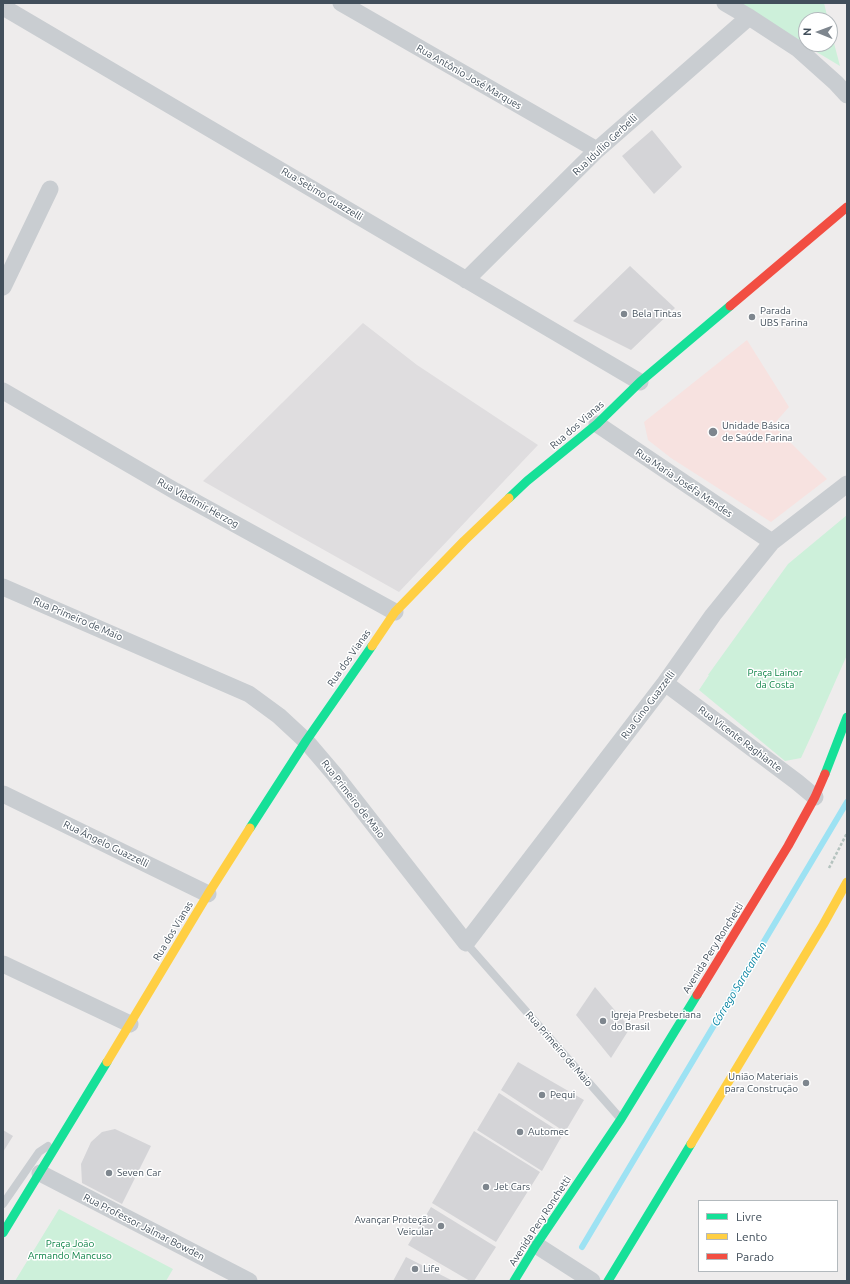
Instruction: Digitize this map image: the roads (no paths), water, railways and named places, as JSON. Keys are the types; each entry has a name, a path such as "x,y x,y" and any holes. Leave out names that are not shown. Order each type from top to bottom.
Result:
{"street":[{"name":"Rua Antônio José Marques","path":"341,3 597,150"},
{"path":"725,3 798,49 836,83 847,95"},
{"name":"Rua Setimo Guazzelli","path":"3,7 640,382"},
{"name":"Rua Iduílio Gerbelli","path":"466,280 597,150 749,17"},
{"path":"3,286 50,189"},
{"name":"Rua dos Vianas","path":"3,1233 208,894 306,741 396,612 464,541 527,481 597,424 640,382 847,208"},
{"name":"Rua Vladimir Herzog","path":"3,391 175,491 396,612"},
{"name":"Rua Maria Joséfa Mendes","path":"597,424 772,542"},
{"name":"Rua Gino Guazzelli","path":"466,943 665,683 713,615 772,542 847,484"},
{"name":"Rua Primeiro de Maio","path":"3,587 249,694 279,716 306,741 335,775 466,943"},
{"name":"Rua Vicente Raghiante","path":"665,683 815,796"},
{"name":"Avenida Pery Ronchetti","path":"514,1281 536,1245 621,1119 788,846 815,796 834,753 847,718"},
{"name":"Rua Ângelo Guazzelli","path":"3,794 208,894"},
{"path":"608,1281 823,925 847,882"},
{"path":"3,964 130,1024"},
{"name":"Rua Professor Jalmar Bowden","path":"40,1173 249,1281"},
{"path":"536,1245 587,1278"}],"lane":[{"name":"Rua Primeiro de Maio","path":"466,943 621,1119"},
{"path":"3,1204 39,1152 61,1139"}],"waterway":[{"name":"Córrego Saracantan","path":"582,1247 847,802"}],"place":[{"name":"Bela Tintas","path":"624,314"},
{"name":"Parada UBS Farina","path":"752,317"},
{"name":"Unidade Básica de Saúde Farina","path":"713,432"},
{"name":"Igreja Presbeteriana do Brasil","path":"603,1021"},
{"name":"União Materiais para Construção","path":"806,1083"},
{"name":"Pequi","path":"542,1095"},
{"name":"Automec","path":"520,1132"},
{"name":"Seven Car","path":"109,1173"},
{"name":"Jet Cars","path":"486,1187"},
{"name":"Avançar Proteção Veicular","path":"441,1226"},
{"name":"Life","path":"415,1269"}],"park label":[{"name":"Praça Lainor da Costa","path":"775,678"},
{"name":"Praça João Armando Mancuso","path":"70,1250"}]}
